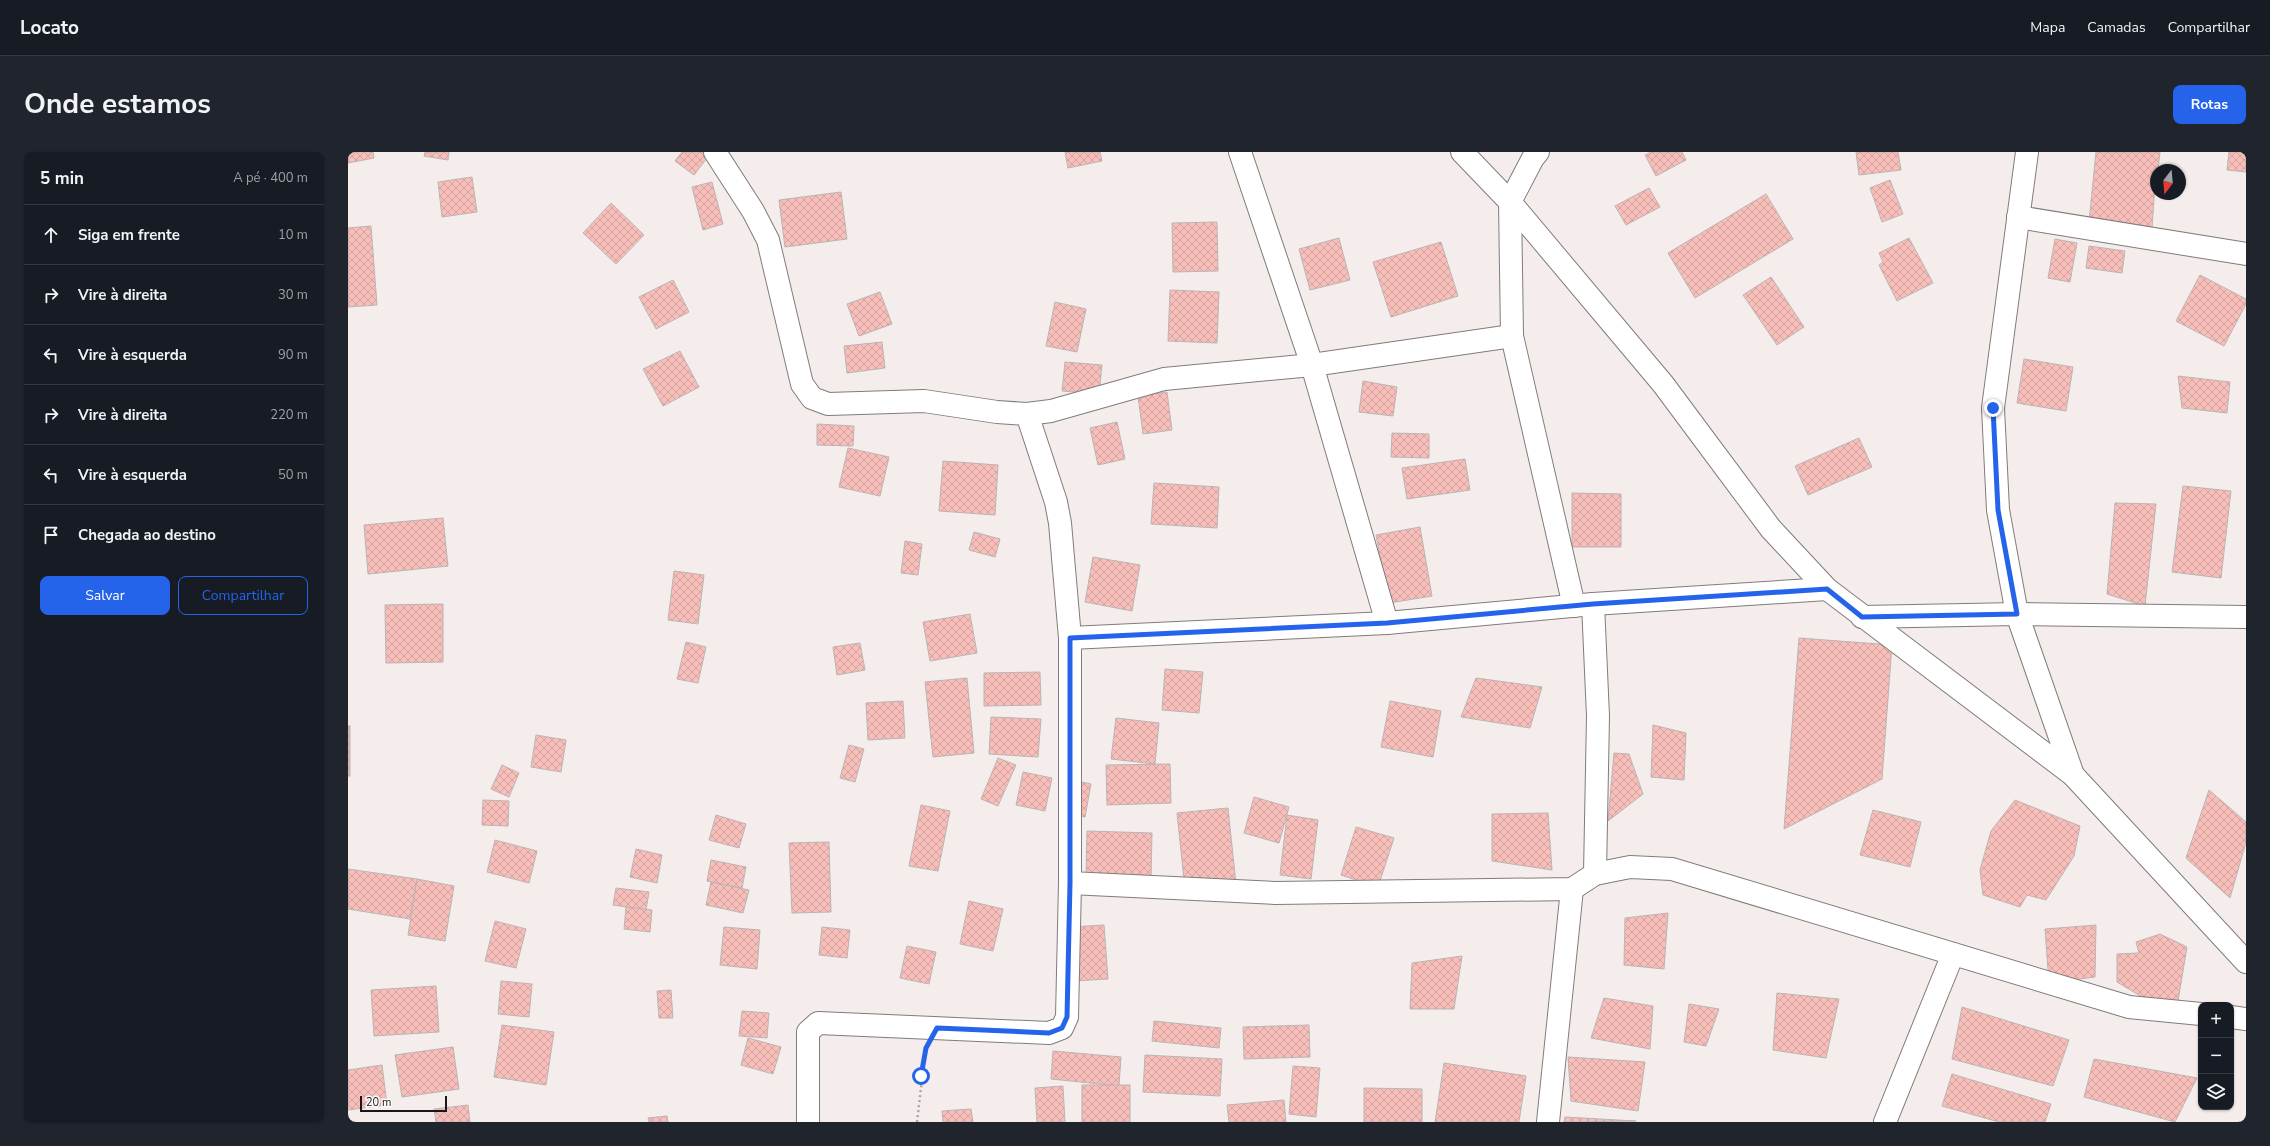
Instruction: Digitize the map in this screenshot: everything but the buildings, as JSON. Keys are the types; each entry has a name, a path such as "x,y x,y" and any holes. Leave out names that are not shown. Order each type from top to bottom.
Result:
{"street":[{"path":"715,152 753,211 768,240 802,384 812,398 828,404 924,401 997,412 1027,414 1051,411 1164,379 1312,365 1512,336"},
{"path":"1240,152 1312,365 1387,623"},
{"path":"1462,152 1510,202 1663,384 1770,529 1827,589 1862,617 2073,775 2246,962"},
{"path":"1538,152 1533,158 1510,202 1512,336 1584,605 1598,724 1595,874"},
{"path":"2027,152 1993,408 1998,510 2017,614 2073,775"},
{"path":"2018,217 2246,254"},
{"path":"808,1122 808,1032 818,1023 1049,1033 1062,1028 1067,1017 1070,883 1070,638 1060,523 1056,502 1027,414"},
{"path":"1070,638 1387,623 1584,605 1827,589"},
{"path":"1862,617 2017,614 2246,617"},
{"path":"1070,883 1275,892 1572,889 1595,874 1630,867 1672,869 2129,1007 2198,1014"},
{"path":"1548,1122 1572,889"},
{"path":"1885,1122 1953,954"},
{"path":"2234,1017 2246,1019"}],"path":[{"path":"917,1122 921,1076 926,1048 937,1028"}],"route":[{"path":"921,1076 926,1048 937,1028 1049,1033 1062,1028 1067,1017 1070,883 1070,638 1387,623 1593,604 1827,589 1862,617 2017,614 1998,510 1993,408"}]}
